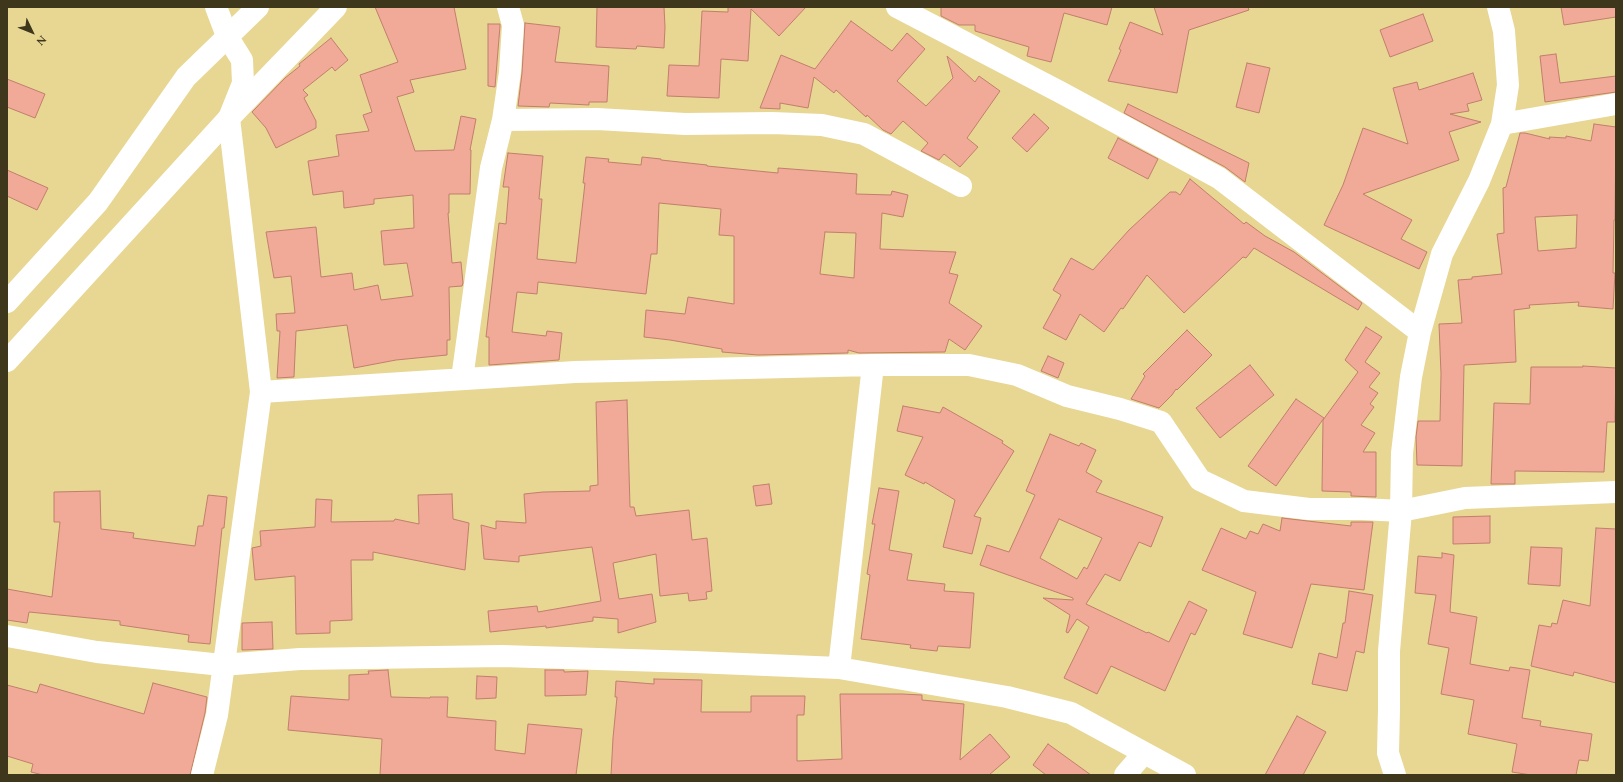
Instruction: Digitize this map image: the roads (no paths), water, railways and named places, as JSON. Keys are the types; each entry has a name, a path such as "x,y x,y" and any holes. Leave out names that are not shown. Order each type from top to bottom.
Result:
{"street":[{"path":"202,775 216,715 261,392 229,118 243,82 242,60 227,36 216,7"},
{"path":"7,302 98,202 186,77 258,7"},
{"path":"7,361 229,118 336,7"},
{"path":"462,379 491,168 503,120 510,72 514,25 508,7"},
{"path":"896,7 1060,92 1219,178 1420,332"},
{"path":"1395,775 1388,753 1390,709 1389,651 1401,511 1402,453 1411,377 1420,332 1442,254 1479,181 1502,124 1508,85 1504,32 1498,7"},
{"path":"1502,124 1616,104"},
{"path":"503,120 596,119 685,124 772,123 822,125 864,134 961,186"},
{"path":"261,392 575,372 873,365 969,365 1017,375 1067,396 1120,409 1161,422 1200,480 1244,501 1309,509 1401,511 1465,498 1616,492"},
{"path":"839,668 873,365"},
{"path":"7,636 97,652 222,665 300,659 502,656 839,668 1006,696 1071,713 1185,775"},
{"path":"1125,775 1144,753"}]}
